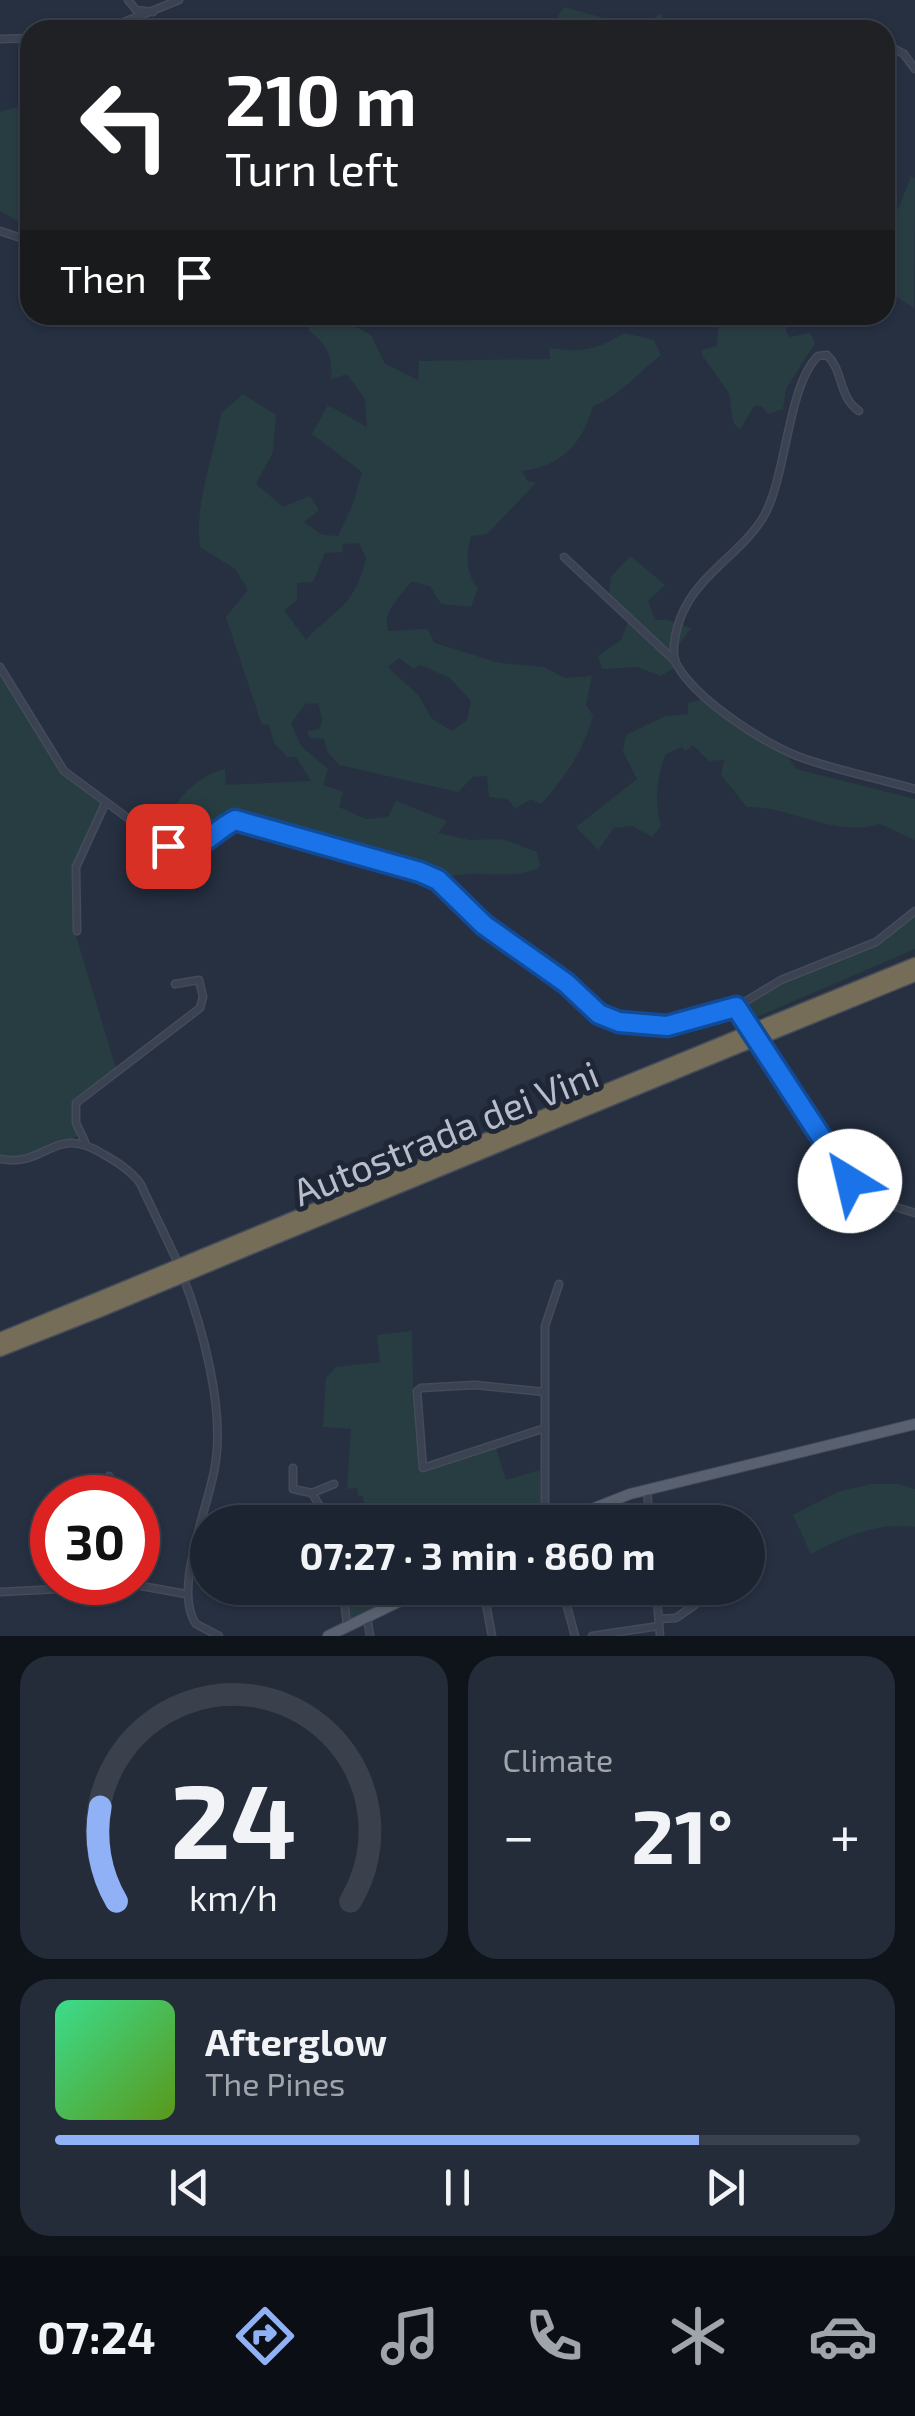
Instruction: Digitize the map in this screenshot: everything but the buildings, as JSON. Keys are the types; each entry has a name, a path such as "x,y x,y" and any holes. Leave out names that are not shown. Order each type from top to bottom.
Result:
{"highway":[{"name":"Autostrada dei Vini","path":"772,1028 915,964"},
{"name":"Autostrada dei Vini","path":"0,1350 264,1236 733,1043 915,975"},
{"name":"Autostrada dei Vini","path":"0,1339 97,1306"}],"main road":[{"path":"598,1505 647,1489 915,1424"},
{"path":"328,1636 393,1605"}],"street":[{"path":"128,0 136,10 154,12"},
{"path":"132,20 179,0"},
{"path":"895,49 915,69"},
{"path":"676,662 676,639 684,609 755,528 771,502 810,364 822,354 834,361 846,398 859,411"},
{"path":"564,557 676,662 703,699 799,756 915,789"},
{"path":"0,667 64,772 105,804 180,852 194,850 235,820 420,872 438,880 484,925 566,983 599,1014 619,1022 667,1026 736,1007 781,980 876,942 915,911"},
{"path":"78,931 76,866 105,804"},
{"path":"175,984 198,980 203,996 200,1008 76,1102 76,1123 86,1143 131,1172 140,1183 172,1247 206,1347 218,1447 186,1594 190,1616 196,1624 218,1636"},
{"path":"736,1007 855,1189 915,1213"},
{"path":"0,1158 22,1161 62,1143 86,1143"},
{"path":"545,1505 545,1326 559,1284"},
{"path":"545,1392 475,1385 421,1388 417,1391 423,1468 545,1428"},
{"path":"293,1468 292,1489 312,1493 334,1484"},
{"path":"647,1489 648,1505"},
{"path":"312,1493 319,1505"},
{"path":"160,1589 186,1594"},
{"path":"0,1592 30,1590"},
{"path":"344,1605 347,1627"},
{"path":"486,1605 492,1636"},
{"path":"567,1605 575,1636"},
{"path":"657,1605 660,1636"},
{"path":"592,1636 676,1618 694,1605"},
{"path":"367,1618 370,1636"}],"green space":[{"path":"564,7 612,20 555,20"},
{"path":"20,106 20,222 0,211 0,112"},
{"path":"911,177 915,178 914,308 895,296 895,212"},
{"path":"311,325 352,325 371,335 385,364 418,380 419,361 550,359 550,348 588,349 624,333 654,340 661,355 621,390 593,406 577,442 569,450 549,464 522,471 527,481 536,483 487,534 471,536 468,563 478,588 471,607 441,604 430,586 411,582 388,617 388,631 427,629 435,643 499,663 543,667 565,678 592,676 586,705 593,716 589,729 572,763 541,804 531,799 515,809 508,799 489,797 487,776 473,777 458,792 339,765 327,751 324,739 310,738 307,731 320,729 318,703 305,704 291,723 301,746 328,769 323,785 343,792 339,807 366,819 388,817 396,801 447,821 438,833 469,840 502,839 537,852 537,869 511,874 464,874 438,880 235,820 205,843 190,849 155,838 183,796 212,773 225,769 226,785 311,781 296,757 287,757 274,743 269,724 262,725 226,617 248,590 235,569 200,547 199,530 202,497 221,413 243,394 276,415 273,452 256,484 283,507 310,496 319,510 304,522 322,535 338,536 362,472 312,434 328,405 367,427 365,399 347,374 331,379 331,363 320,340 308,330","holes":["359,543 366,558 350,597 306,640 284,610 297,600 297,583 313,582 325,553 343,552 342,544","399,658 414,669 420,665 450,678 471,701 467,720 452,731 432,719 419,696 388,667"]},
{"path":"718,325 786,325 790,337 810,333 815,343 786,389 783,409 768,414 762,406 754,406 740,430 733,422 729,393 702,355 702,350 717,346"},
{"path":"630,556 665,585 648,601 655,620 691,628 673,652 678,666 660,676 638,667 602,669 598,656 621,640 628,622 609,593 611,577"},
{"path":"0,667 64,771 105,804 76,867 76,936 117,1072 75,1101 72,1119 77,1135 73,1140 34,1156 0,1159"},
{"path":"703,699 783,748 796,769 915,799 915,840 880,824 828,825 780,811 747,807 721,775 724,760 709,761 693,745 685,751 682,747 666,754 658,789 661,826 652,837 632,826 614,828 598,850 576,827 637,779 623,751 626,735 665,716 688,714 688,703"},
{"path":"915,910 915,949 745,1022 736,1007 781,980 876,942"},
{"path":"412,1331 422,1473 496,1448 506,1480 540,1470 541,1505 364,1505 357,1488 347,1489 351,1429 323,1427 326,1378 336,1367 380,1362 377,1335"},
{"path":"871,1484 915,1489 915,1527 861,1532 811,1554 793,1515 838,1492"},
{"path":"348,1605 381,1605 351,1620"}],"route":[{"path":"168,846 180,852 194,850 235,820 420,872 438,880 484,925 566,983 599,1014 619,1022 667,1026 736,1007 850,1181"}]}
